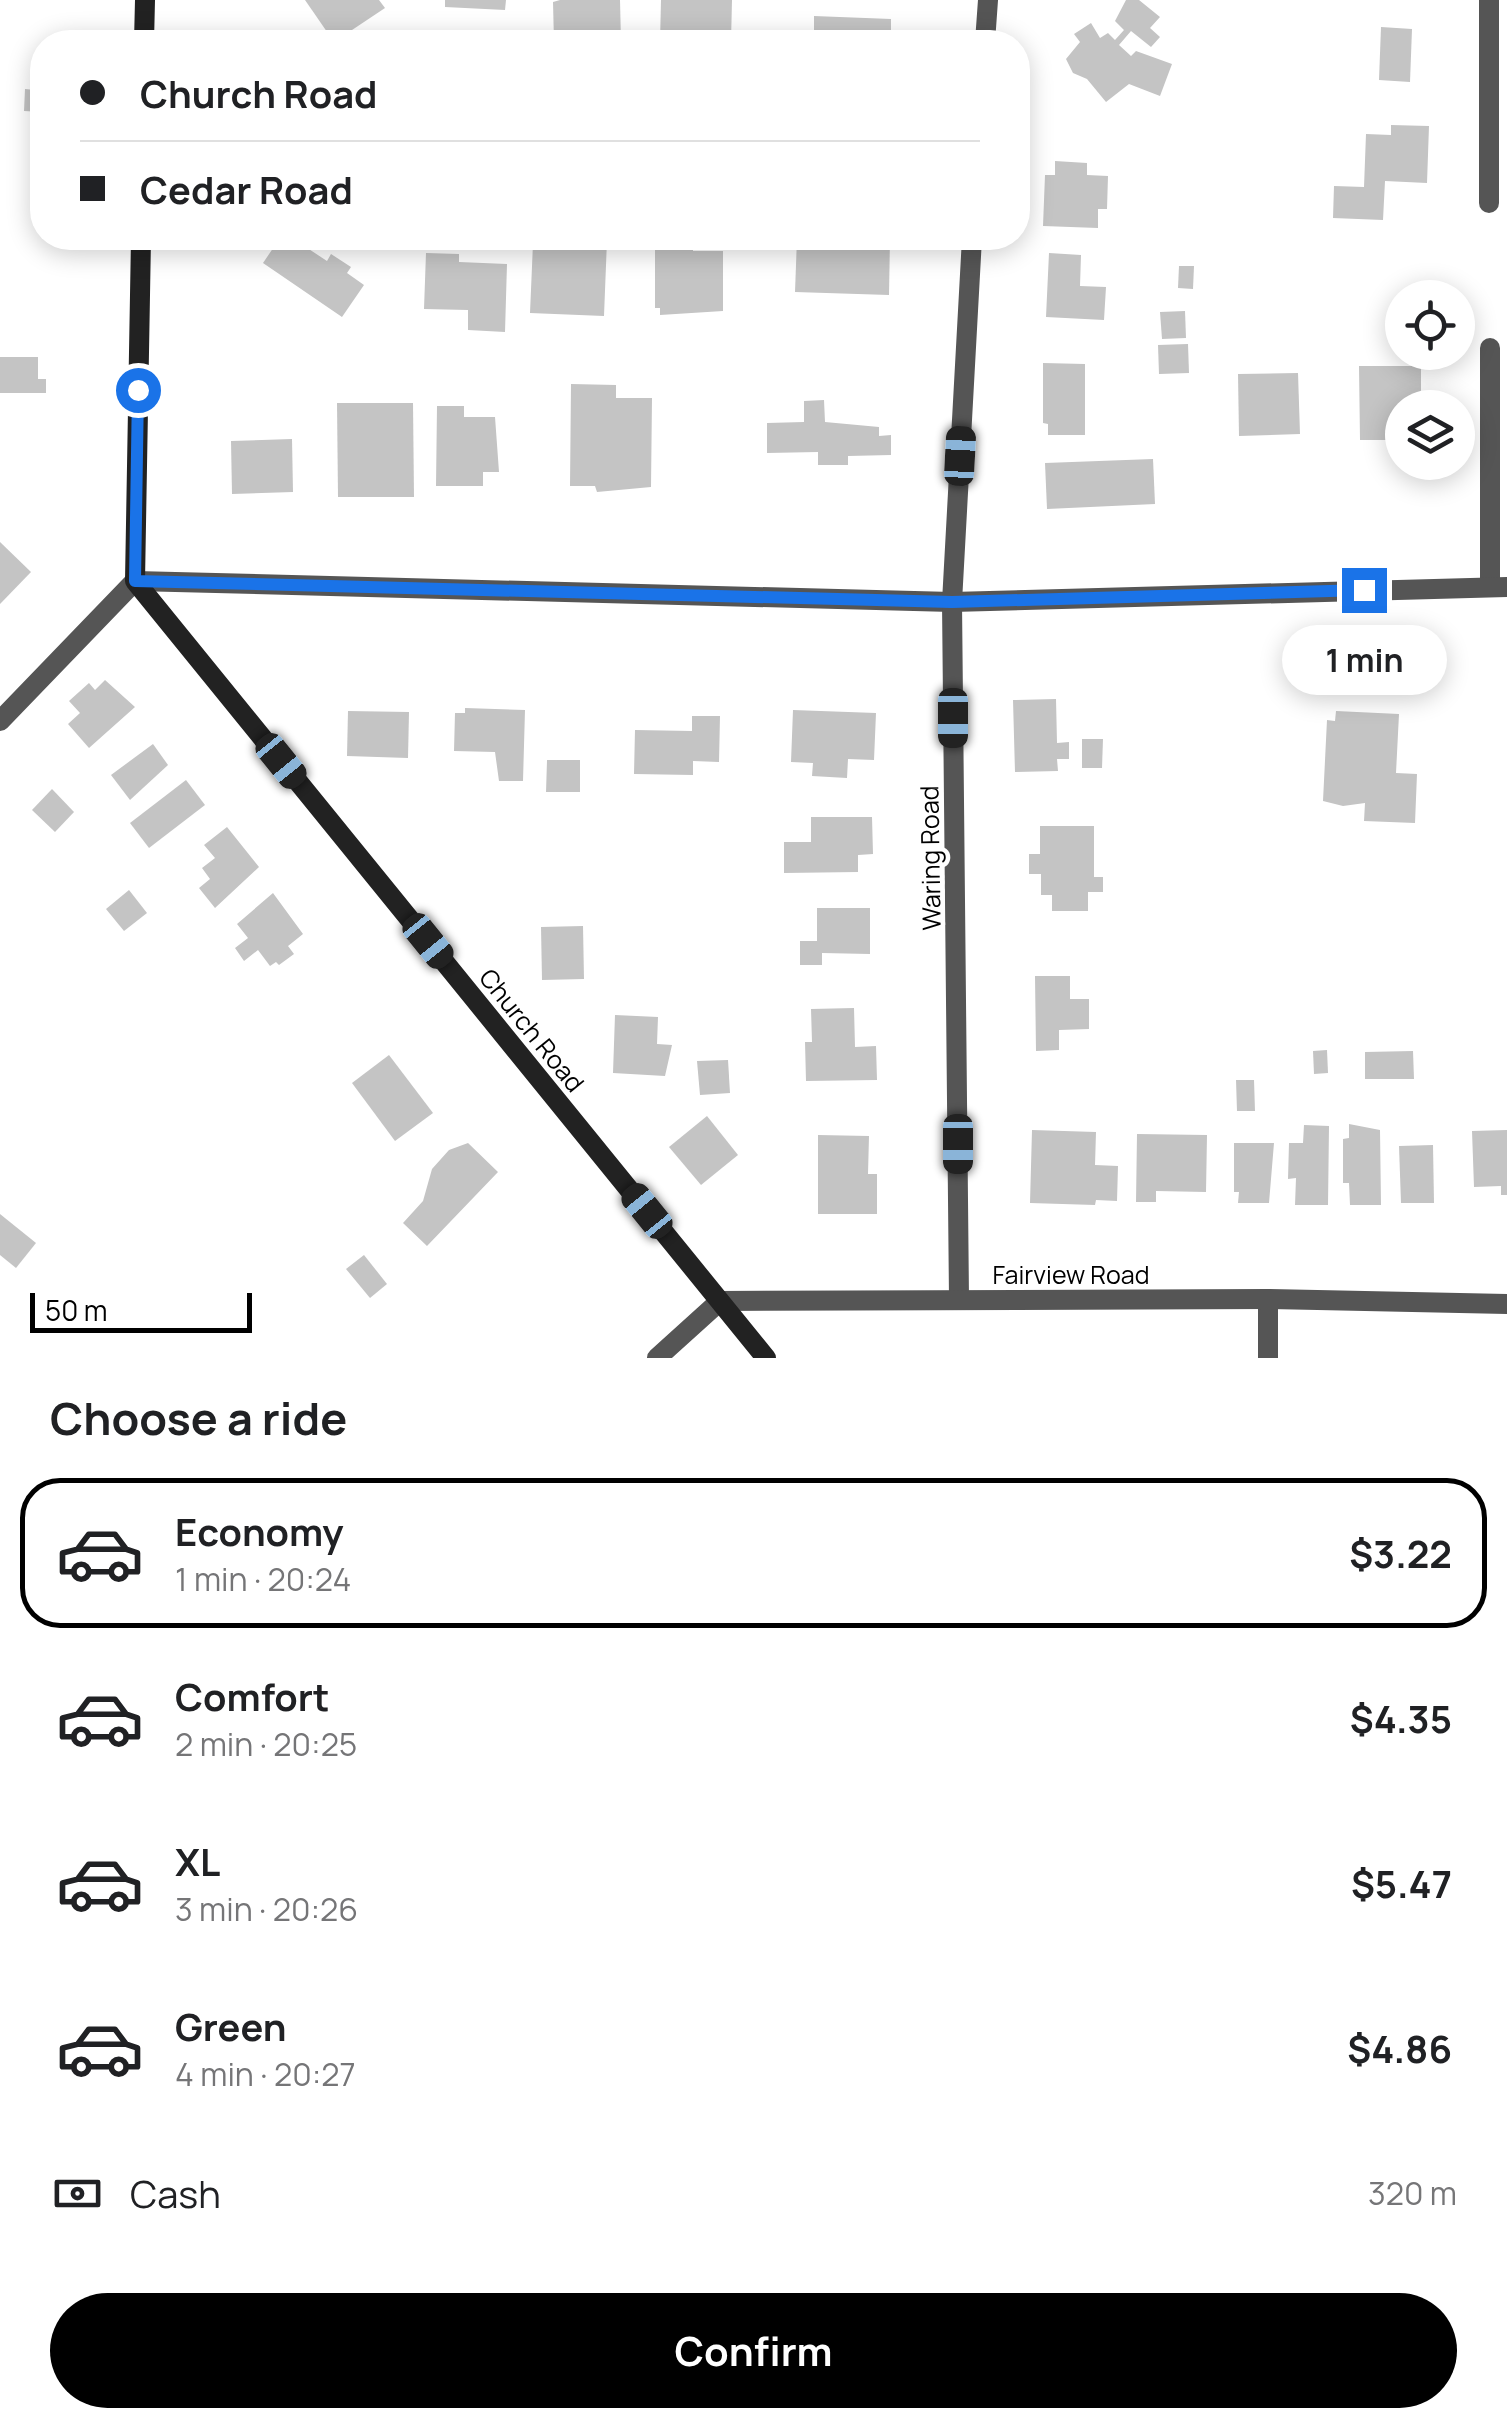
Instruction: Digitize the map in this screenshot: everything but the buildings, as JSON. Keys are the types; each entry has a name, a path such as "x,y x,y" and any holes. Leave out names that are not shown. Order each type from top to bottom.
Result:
{"street":[{"path":"144,30 145,0"},
{"path":"986,30 988,0"},
{"path":"1489,0 1490,202"},
{"path":"0,721 135,581 141,250"},
{"name":"Waring Road","path":"959,1299 952,602 971,250"},
{"path":"135,581 952,602 1498,587 1490,348"},
{"name":"Church Road","path":"135,581 766,1358"},
{"path":"1268,1299 1268,1358"},
{"name":"Fairview Road","path":"720,1301 1268,1299 1507,1304"},
{"path":"657,1358 720,1301"}],"route":[{"path":"138,390 135,581 952,602 1364,590"}]}
